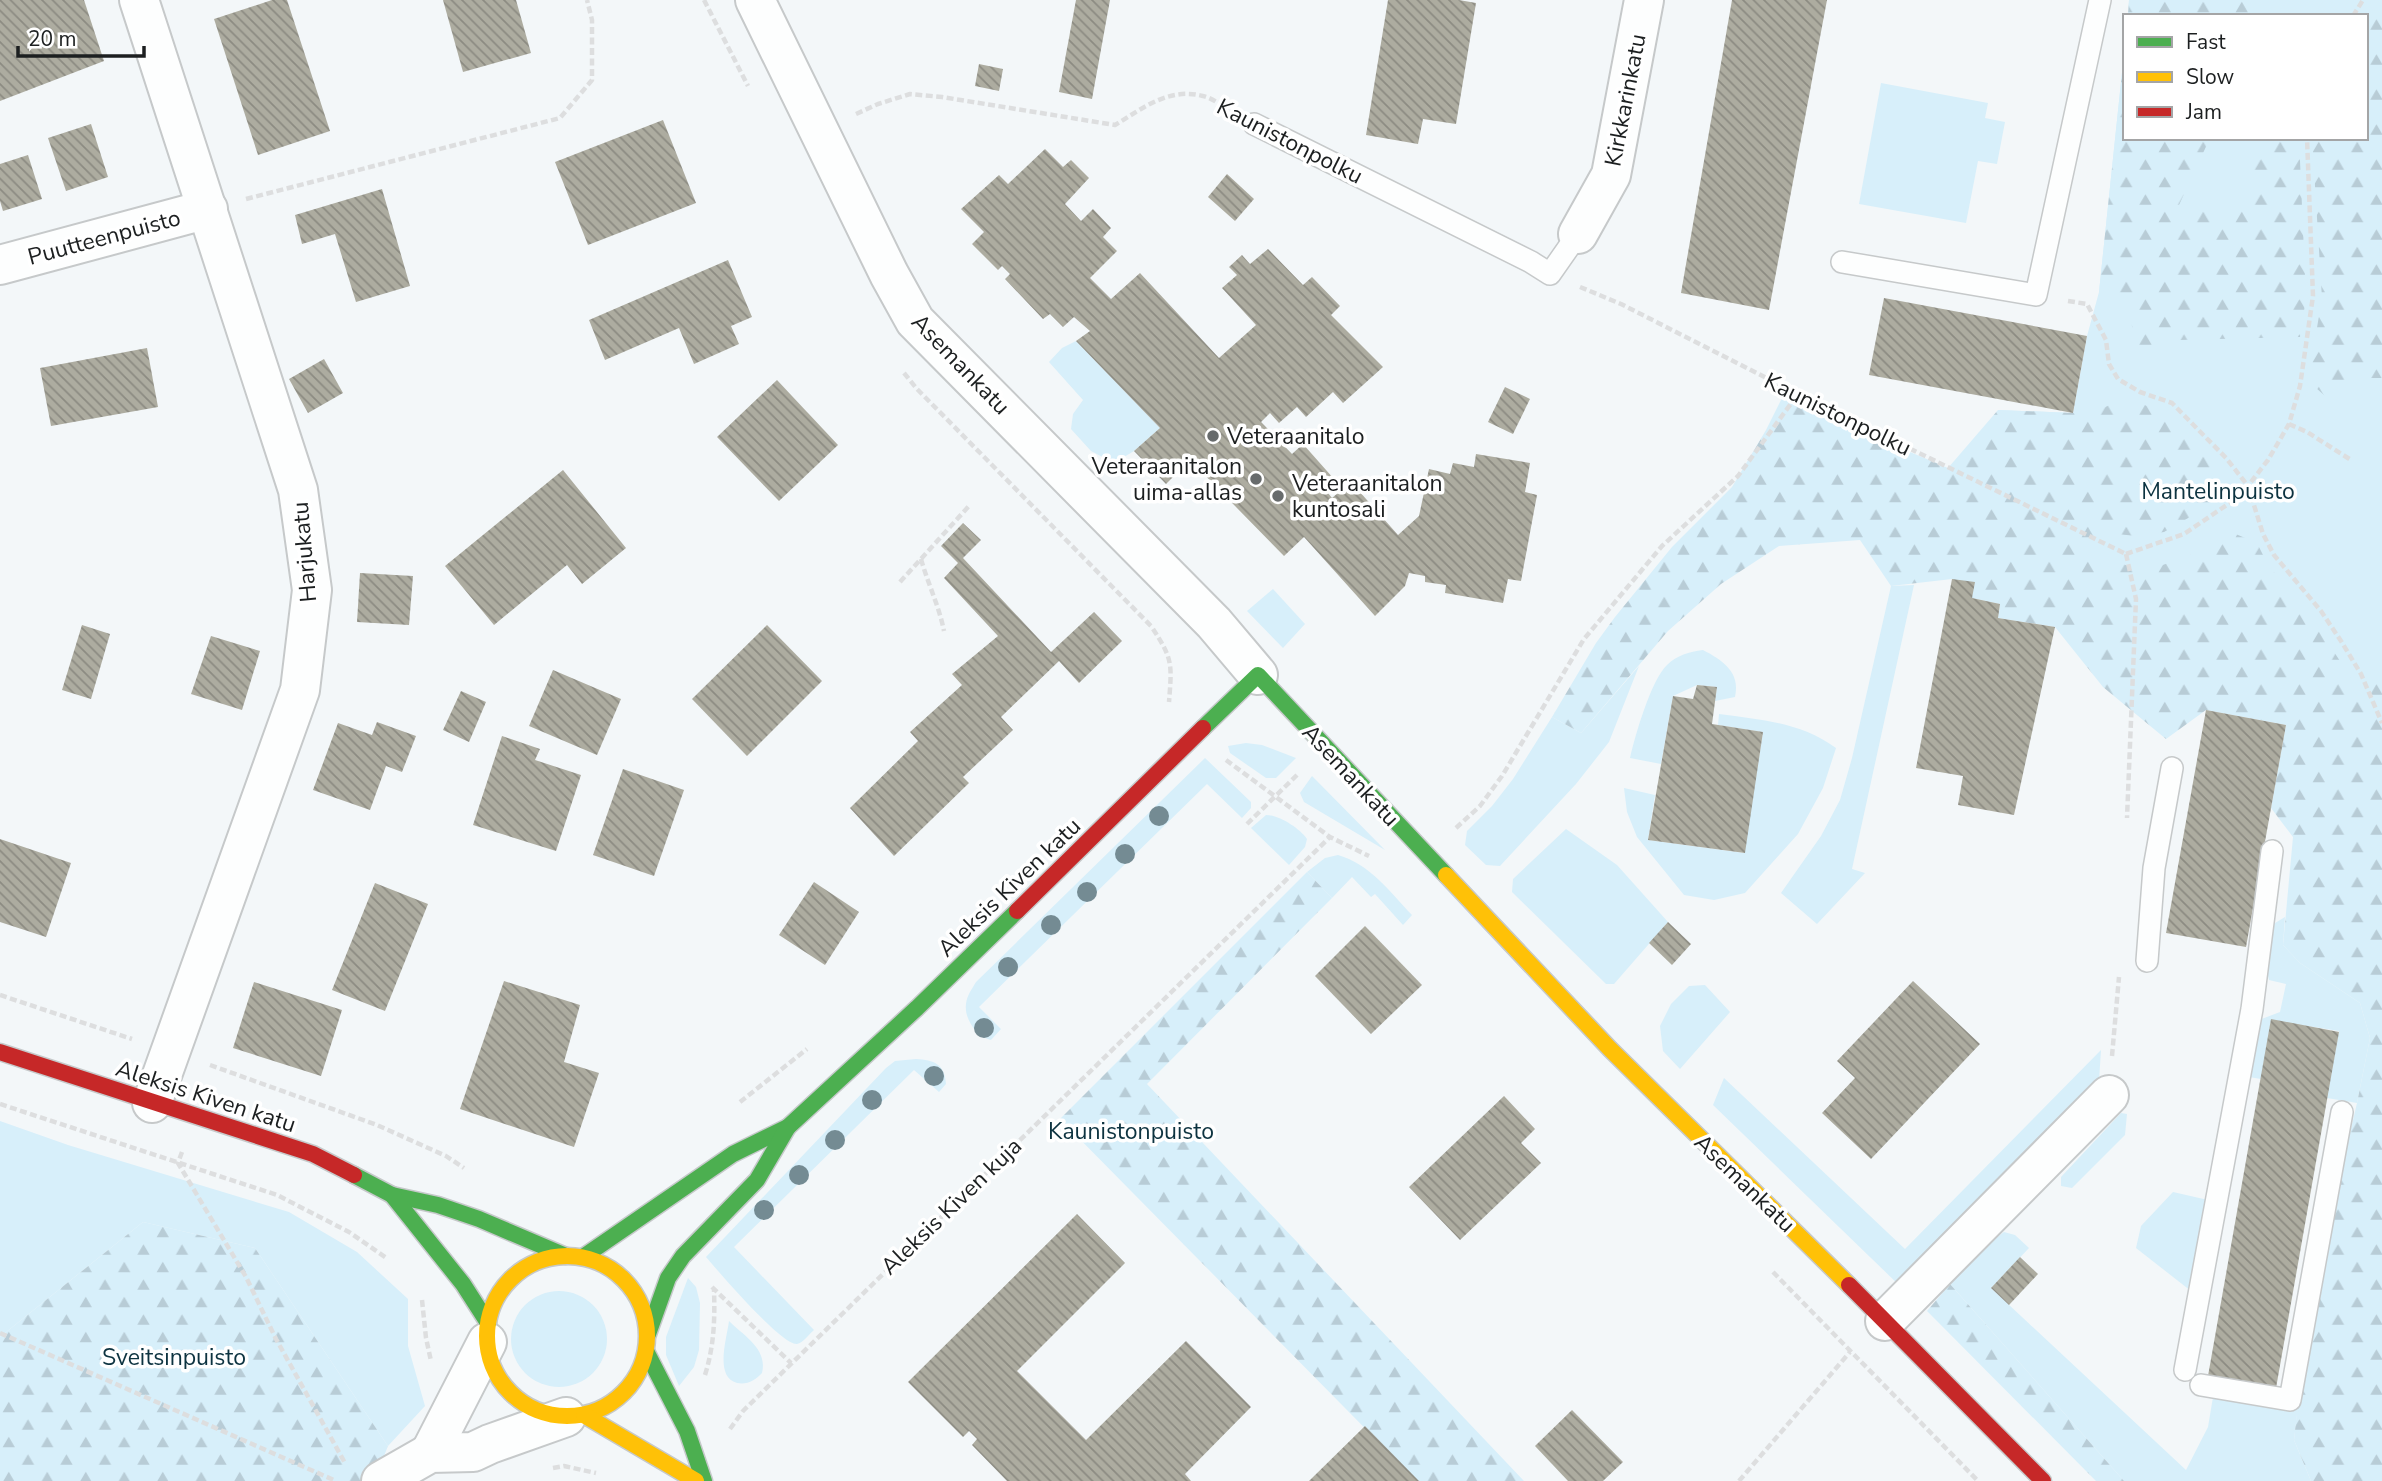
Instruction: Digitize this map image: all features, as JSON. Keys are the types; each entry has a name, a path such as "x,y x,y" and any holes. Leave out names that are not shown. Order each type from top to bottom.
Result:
{"street":[{"name":"Harjukatu","path":"139,0 298,490 312,590 300,690 152,1103"},
{"name":"Asemankatu","path":"755,0 889,274 915,321 1214,623 1258,676 1610,1049 2043,1481"},
{"name":"Kirkkarinkatu","path":"1578,234 1611,175 1644,0"},
{"name":"Puutteenpuisto","path":"0,265 208,209"},
{"name":"Aleksis Kiven katu","path":"583,1257 733,1154 788,1127 917,1009 1258,676"},
{"name":"Aleksis Kiven katu","path":"0,1052 313,1154 392,1195 438,1205 479,1219 566,1256"},
{"path":"1885,1321 2109,1095"},
{"name":"Aleksis Kiven katu","path":"648,1334 668,1278 683,1256 757,1180 788,1127"},
{"name":"Aleksis Kiven katu","path":"392,1195 463,1284 488,1333"},
{"path":"365,1475 430,1453 473,1452 606,1407 624,1393 639,1375 647,1353 648,1334 642,1307 629,1284 608,1267 583,1257 566,1256 544,1259 524,1269 507,1283 494,1302 488,1333 430,1453"},
{"path":"488,1333 492,1365 504,1386 521,1402 543,1413 575,1416 696,1481"},
{"path":"647,1353 687,1431 704,1481"}],"lane":[{"path":"1842,262 2036,295 2100,0"},
{"name":"Kaunistonpolku","path":"1254,124 1531,262 1550,274"},
{"path":"1550,274 1578,234"},
{"path":"2147,961 2154,868 2172,768"},
{"path":"2185,1370 2272,851"},
{"path":"2201,1385 2290,1400 2342,1112"}],"path":[{"path":"208,209 560,118 592,80 592,20 586,0"},
{"path":"704,0 752,94"},
{"name":"Kaunistonpolku","path":"820,131 878,104 910,94 1115,125 1162,97 1181,93 1205,96 1254,124"},
{"path":"2127,827 2136,599 2126,554 2185,534 2240,496 2289,424 2302,373 2313,296 2307,140"},
{"name":"Kaunistonpolku","path":"1550,274 1621,304 1798,394 2126,554"},
{"path":"2036,295 2087,304 2106,340 2109,364 2118,379 2140,392 2172,403 2226,458 2248,486 2263,534 2274,555 2321,611 2342,642 2361,674 2382,723"},
{"path":"903,372 1151,626 1169,653 1169,705 1216,752 1274,798"},
{"path":"1449,835 1480,806 1502,776 1584,639 1662,546 1738,476 1798,394"},
{"path":"2289,424 2307,432 2351,460"},
{"path":"900,582 969,506"},
{"path":"921,559 940,607 944,631"},
{"path":"1247,824 1324,747"},
{"name":"Aleksis Kiven kuja","path":"727,1432 743,1411 791,1363 1330,837 1274,798"},
{"path":"2109,1095 2119,976"},
{"path":"0,996 377,1125 446,1156 468,1170"},
{"path":"730,1110 808,1048"},
{"path":"0,1104 277,1195 349,1232 391,1261"},
{"path":"178,1163 246,1277 276,1339 365,1475"},
{"path":"702,1388 712,1351 714,1289"},
{"path":"422,1298 432,1366 453,1404"},
{"path":"0,1333 336,1481"},
{"path":"1739,1481 1850,1352"},
{"path":"552,1469 564,1466 598,1473"}],"green space":[{"name":"Mantelinpuisto","path":"2129,0 2382,0 2382,950 2344,715 2132,676 1998,410 2073,413 2087,336 2099,292 2123,63 2123,140 2368,140 2368,14 2128,14"},
{"path":"2129,0 2242,0 2249,14 2128,14"},
{"path":"2382,0 2382,378 2369,378 2354,366 2332,402 2308,381 2322,298 2312,140 2368,140 2368,21"},
{"path":"2123,63 2123,140 2209,140 2179,205 2249,211 2255,140 2299,140 2306,298 2300,337 2179,340 2136,362 2131,318 2099,292"},
{"path":"1881,83 1988,103 1985,118 2005,122 1997,164 1978,161 1966,223 1859,204"},
{"path":"1076,341 1160,428 1134,451 1114,463 1091,451 1071,429 1073,414 1083,400 1049,362 1062,348"},
{"path":"1782,398 1948,468 1998,410 2095,412 2124,398 2165,412 2189,433 2218,471 2221,499 2164,532 2137,536 2106,533 2099,555 2144,572 2195,553 2231,532 2257,543 2267,563 2321,632 2353,681 2382,683 2382,1481 2311,1481 2294,1440 2300,1384 2339,1180 2370,1038 2360,1003 2300,963 2283,945 2293,837 2271,808 2286,725 2206,710 2166,739 2103,687 2055,627 1998,618 2000,604 1972,598 1952,579 1891,586 1860,540 1779,546 1721,584 1668,631 1581,733 1552,717 1596,643 1615,617 1672,547 1732,487"},
{"path":"1914,585 1852,869 1865,873 1817,924 1781,893 1821,836 1840,800 1891,586"},
{"path":"1273,589 1305,624 1283,648 1247,611"},
{"path":"1703,650 1717,658 1733,674 1735,697 1715,701 1717,687 1697,685 1673,696 1661,764 1630,758 1644,709 1661,672 1679,656"},
{"path":"1639,666 1609,742 1576,784 1500,866 1486,865 1465,845 1467,831 1492,806 1513,779 1552,717 1581,733"},
{"path":"1719,714 1794,727 1836,748 1823,788 1798,834 1745,893 1714,900 1684,895 1637,837 1627,812 1624,788 1655,795 1648,840 1744,853 1763,732 1718,725"},
{"path":"1246,743 1262,745 1296,758 1276,778 1266,778 1230,753 1228,746"},
{"path":"1205,758 1251,802 1251,808 1242,818 1207,784 979,1007 1001,1029 991,1040 980,1035 972,1026 966,1009 967,998 976,982"},
{"path":"1312,776 1385,850 1304,802 1300,793"},
{"path":"1266,815 1288,823 1307,839 1305,847 1289,865 1251,828"},
{"path":"1566,829 1617,865 1668,922 1614,984 1606,984 1512,892 1513,879"},
{"path":"1338,855 1370,872 1396,897 1412,915 1403,925 1375,894 1371,897 1352,877 1332,898 1307,872 1325,858"},
{"name":"Kaunistonpuisto","path":"1307,872 1332,898 1147,1084 1524,1481 1417,1481 1060,1119"},
{"path":"2285,917 2283,945 2300,963 2360,1003 2370,1038 2357,1103 2327,1098 2339,1031 2271,1020 2261,1079 2249,1077 2259,1020 2280,1012 2286,984 2269,980 2265,964 2270,926"},
{"path":"1705,985 1730,1012 1680,1069 1663,1051 1660,1026 1671,1004 1689,986"},
{"path":"2101,1050 2099,1081 1902,1288 1713,1105 1724,1078 1905,1249"},
{"path":"916,1059 933,1062 941,1068 946,1084 939,1092 914,1070 734,1247 814,1330 797,1344 789,1341 750,1307 706,1257 886,1068 895,1061"},
{"path":"2121,1113 2127,1114 2125,1135 2072,1188 2061,1186 2061,1177"},
{"path":"0,1121 68,1145 289,1212 357,1252 408,1299 408,1346 425,1406 388,1446 255,1248 143,1222 0,1337"},
{"path":"2173,1192 2208,1200 2191,1291 2136,1248 2141,1226"},
{"name":"Sveitsinpuisto","path":"143,1222 255,1248 388,1446 374,1481 0,1481 0,1337"},
{"path":"2004,1232 2015,1235 2029,1248 1991,1288 2186,1470 2208,1427 2213,1397 2298,1406 2294,1440 2311,1481 2124,1481 1950,1284 1989,1243"},
{"path":"688,1278 696,1287 700,1303 699,1350 694,1367 679,1386 666,1355 666,1337"},
{"path":"1950,1284 2124,1481 2096,1481 1927,1311"},
{"path":"559,1291 578,1294 593,1305 604,1320 607,1339 604,1358 593,1373 578,1384 559,1387 540,1384 525,1373 514,1358 511,1339 514,1320 525,1305 540,1294"},
{"path":"729,1321 753,1344 761,1357 762,1373 748,1383 737,1383 726,1373 724,1356"}],"building":[{"path":"0,0 84,0 104,61 0,101"},
{"path":"272,0 287,0 330,131 258,155 214,19"},
{"path":"443,0 516,0 531,53 463,72"},
{"path":"1076,0 1110,0 1092,99 1059,92"},
{"path":"1388,0 1459,0 1476,3 1456,124 1423,119 1418,144 1366,135"},
{"path":"1732,0 1827,0 1769,310 1681,293"},
{"path":"979,64 1003,69 999,91 975,86"},
{"path":"663,120 696,203 588,245 555,162"},
{"path":"91,124 108,177 66,191 48,138"},
{"name":"Veteraanitalo","path":"1045,149 1063,167 1071,160 1089,178 1065,204 1081,221 1093,209 1111,228 1103,237 1117,251 1090,278 1111,299 1140,273 1219,358 1256,325 1222,288 1237,275 1229,267 1242,255 1250,264 1268,249 1303,285 1312,277 1340,306 1331,315 1383,367 1343,403 1333,392 1306,417 1297,407 1279,423 1270,413 1261,422 1292,454 1303,444 1334,479 1324,488 1332,498 1351,482 1398,535 1419,516 1429,469 1450,474 1453,463 1474,467 1476,454 1530,463 1525,492 1537,495 1521,581 1508,579 1503,603 1445,593 1446,585 1425,582 1425,576 1409,573 1405,586 1375,616 1304,537 1284,556 1190,460 1166,484 1134,451 1160,428 1076,341 1090,331 1074,317 1063,327 1050,314 1043,319 1005,279 1010,274 1002,266 998,270 972,244 984,232 961,209 999,175 1008,184"},
{"path":"28,155 42,199 3,211 0,201 0,164"},
{"path":"1227,174 1254,199 1235,221 1208,197"},
{"path":"382,189 410,286 356,302 335,234 302,244 295,215"},
{"path":"728,260 752,317 731,326 739,344 694,364 679,328 605,360 589,320"},
{"path":"1884,298 2087,336 2073,413 1869,375"},
{"path":"147,348 158,407 51,426 40,368"},
{"path":"324,359 343,393 308,413 289,379"},
{"path":"777,380 838,445 779,501 717,437"},
{"path":"1505,387 1530,399 1513,434 1488,422"},
{"path":"563,470 626,548 582,584 567,565 494,625 445,566"},
{"path":"963,523 981,540 963,558 1051,652 1094,612 1122,641 1079,683 1059,661 1001,717 1013,730 963,777 969,783 894,856 850,808 918,741 910,732 962,685 952,674 998,636 944,578 958,563 941,546"},
{"path":"360,573 413,576 409,625 357,622"},
{"path":"1952,579 1975,582 1972,598 2000,604 1998,618 2055,627 2014,815 1958,805 1963,776 1916,768"},
{"path":"82,625 110,634 91,699 62,690"},
{"path":"767,625 822,681 747,756 692,699"},
{"path":"211,636 260,651 242,710 191,694"},
{"path":"553,670 621,699 597,755 529,726"},
{"path":"1697,685 1717,687 1712,724 1763,732 1745,853 1648,840 1673,696 1693,699"},
{"path":"461,691 486,702 469,742 443,730"},
{"path":"2206,710 2286,725 2246,947 2166,933"},
{"path":"377,722 416,736 402,772 386,766 370,810 313,790 338,723 372,735"},
{"path":"502,736 540,749 535,760 581,775 556,851 473,825"},
{"path":"623,769 684,790 654,876 593,855"},
{"path":"0,839 71,863 46,937 0,922"},
{"path":"814,882 859,912 825,965 779,935"},
{"path":"375,883 428,904 385,1011 332,990"},
{"path":"1668,922 1691,944 1672,965 1649,943"},
{"path":"1365,926 1422,985 1371,1034 1315,976"},
{"path":"504,981 580,1005 564,1062 599,1073 574,1147 460,1109"},
{"path":"1913,981 1980,1044 1871,1159 1822,1113 1855,1078 1837,1061"},
{"path":"254,982 342,1010 321,1076 233,1048"},
{"path":"2271,1019 2339,1032 2276,1388 2208,1376"},
{"path":"1504,1096 1535,1129 1521,1143 1541,1163 1460,1240 1409,1187"},
{"path":"1077,1214 1125,1263 1017,1371 1086,1440 1186,1341 1251,1407 1185,1474 1191,1481 1007,1481 972,1445 977,1439 969,1431 963,1437 908,1382"},
{"path":"2020,1257 2038,1274 2009,1305 1991,1288"},
{"path":"1572,1410 1623,1462 1603,1481 1568,1481 1535,1446"},
{"path":"1365,1426 1419,1481 1309,1481"}],"traffic: fast":[{"path":"1203,728 1258,675 1446,875"},
{"path":"583,1257 733,1154 788,1127 1017,911"},
{"path":"648,1334 668,1278 683,1256 757,1180 788,1127"},
{"path":"354,1175 392,1195 438,1205 479,1219 566,1256"},
{"path":"392,1195 463,1284 488,1323"},
{"path":"647,1353 687,1431 704,1481"}],"traffic: slow":[{"path":"1446,875 1610,1049 1849,1285"},
{"path":"567,1256 598,1262 624,1279 641,1305 647,1336 641,1367 624,1393 598,1410 567,1416 536,1410 510,1393 493,1367 487,1336 493,1305 510,1279 536,1262 567,1256"},
{"path":"584,1415 696,1481"}],"traffic: jam":[{"path":"1017,911 1203,728"},
{"path":"0,1052 313,1154 354,1175"},
{"path":"1849,1285 2043,1481"}],"place":[{"name":"Veteraanitalo","path":"1213,436"},
{"name":"Veteraanitalon uima-allas","path":"1256,479"},
{"name":"Veteraanitalon kuntosali","path":"1278,496"}]}
